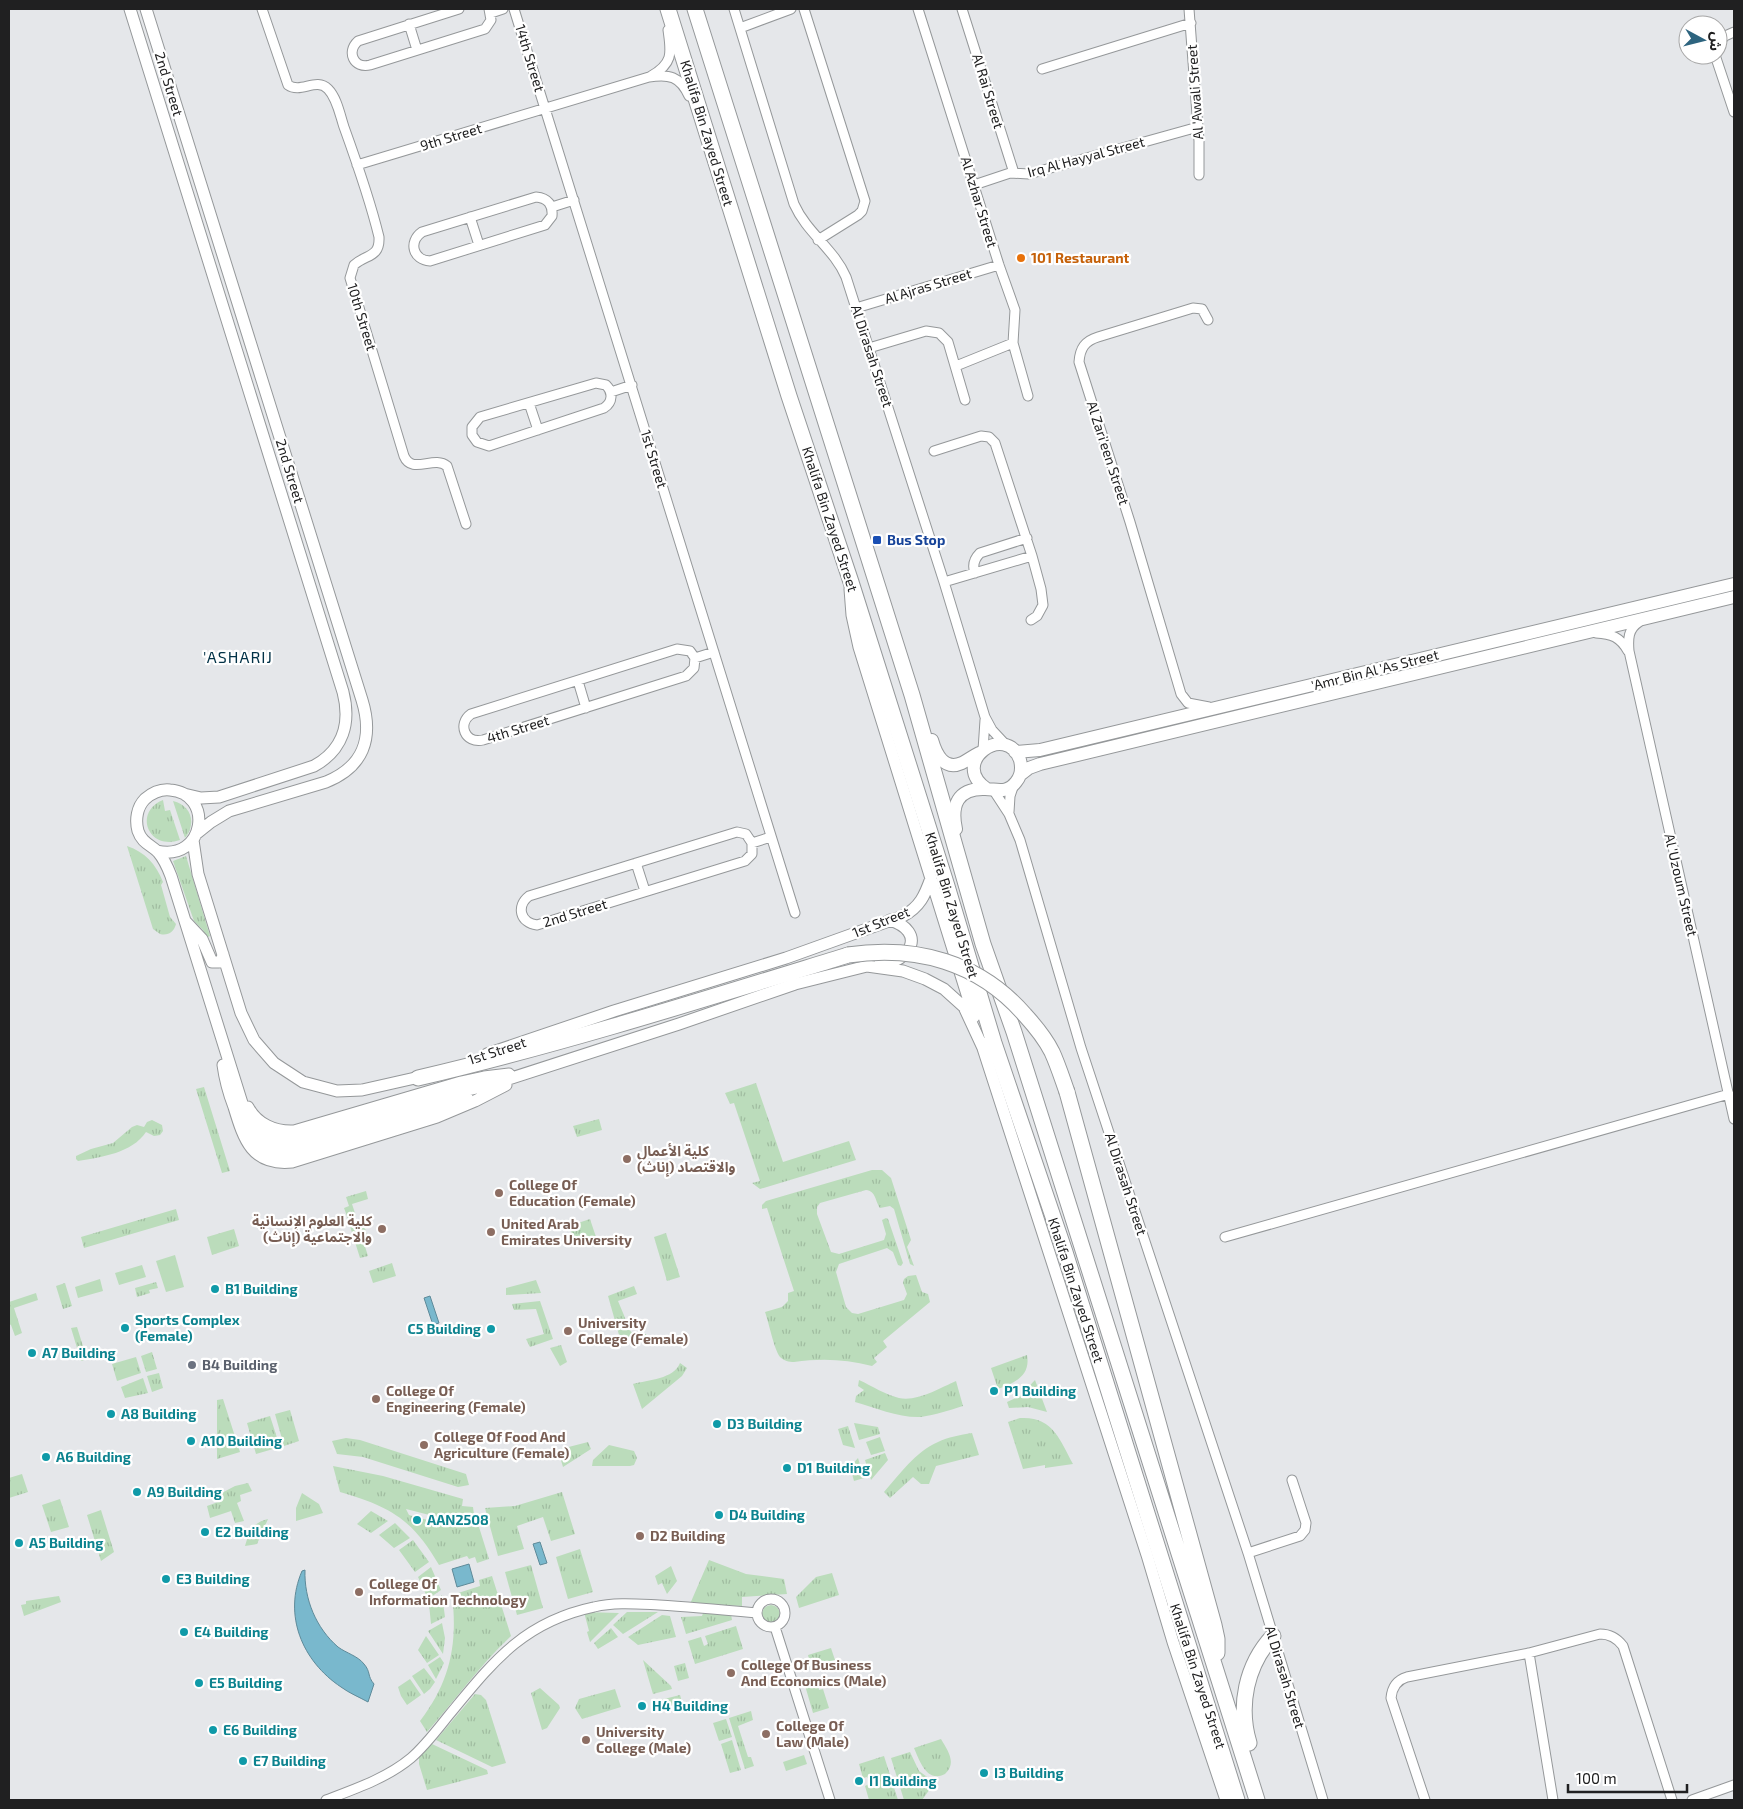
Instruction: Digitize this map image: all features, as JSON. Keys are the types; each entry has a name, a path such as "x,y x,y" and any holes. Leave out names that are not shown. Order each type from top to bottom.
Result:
{"highway":[{"name":"Khalifa Bin Zayed Street","path":"695,9 912,695 983,944 1017,1041 1257,1800"},
{"name":"Khalifa Bin Zayed Street","path":"669,11 792,405 851,582 947,886 994,1043 1065,1252 1237,1800"},
{"path":"418,1078 528,1051 848,955 885,951 908,953 948,962 980,976 1005,994 1039,1031 1052,1052 1067,1092 1214,1625 1218,1651 1214,1662"},
{"path":"1261,1800 1262,1791 1247,1737 1243,1711 1251,1671 1264,1645 1273,1636"}],"main road":[{"name":"'Amr Bin Al 'As Street","path":"1012,750 1040,750 1734,584"},
{"name":"'Amr Bin Al 'As Street","path":"1017,779 1030,768 1040,764 1734,597"},
{"path":"912,695 922,709 934,749 940,760 947,764 958,764 995,744 1012,750 1020,763 1017,779 1003,791 971,790 958,798 954,808 955,828 966,864 965,880"},
{"path":"981,752 975,762 975,773 979,782 991,790"}],"street":[{"name":"2nd Street","path":"130,9 340,683 347,716 338,744 324,761 314,766 219,797 201,798 184,794"},
{"name":"2nd Street","path":"146,9 366,712 368,724 366,740 358,760 339,777 228,812 211,822 195,837"},
{"name":"10th Street","path":"262,9 286,82 295,88 319,84 328,89 334,99 357,165 377,229 379,243 378,248 371,256 354,265 350,273 351,282 406,459 413,465 436,461 447,466 466,524"},
{"path":"458,9 358,41 352,48 352,56 357,64 366,66 485,29 491,20 490,11 503,9"},
{"name":"14th Street","path":"514,9 545,108"},
{"name":"Al Dirasah Street","path":"734,9 794,204 803,221 838,261 846,277 944,582 985,717 997,736 1012,750"},
{"path":"740,28 791,9"},
{"path":"804,9 865,201 862,211 858,215 818,240"},
{"name":"Al Azhar Street","path":"918,9 1015,310 1013,343 1028,396"},
{"name":"Al Rai Street","path":"962,9 1014,173"},
{"name":"Al 'Awali Street","path":"1189,9 1198,127 1199,175"},
{"path":"649,77 662,69 670,56 669,11"},
{"path":"1042,69 1190,23"},
{"path":"409,24 417,50"},
{"path":"1718,65 1734,112"},
{"path":"545,108 649,77 666,76 685,87 696,114 705,127"},
{"name":"1st Street","path":"545,108 795,913"},
{"name":"9th Street","path":"357,165 545,108"},
{"name":"Irq Al Hayyal Street","path":"974,185 1005,174 1028,174 1198,127"},
{"path":"536,196 547,200 552,207 552,216 545,225 430,261 421,259 414,252 415,238 422,232 536,196"},
{"path":"552,207 574,200"},
{"path":"470,217 479,245"},
{"name":"Al Ajras Street","path":"856,308 999,265"},
{"name":"Al Zari'een Street","path":"1181,694 1130,522 1079,362 1081,348 1098,336 1193,308 1202,309 1208,320"},
{"path":"869,348 926,331 939,333 948,342 965,400"},
{"path":"956,366 1013,343"},
{"path":"596,383 606,385 611,392 610,402 604,408 489,446 477,442 472,435 472,427 480,417 596,383"},
{"path":"611,392 632,385"},
{"path":"529,403 538,430"},
{"path":"934,451 981,436 992,440 1032,556 1041,589 1043,605 1037,616 1031,620"},
{"path":"975,573 974,564 980,553 1026,538"},
{"path":"944,582 1032,556"},
{"path":"851,582 850,605 859,647 964,980 983,1048 1147,1555 1172,1642 1226,1800"},
{"name":"Al 'Uzoum Street","path":"1656,615 1634,626 1629,637 1629,651 1734,1119"},
{"path":"1586,632 1614,635 1623,642 1629,651"},
{"name":"4th Street","path":"677,649 690,651 695,658 694,668 686,676 586,708 478,741 469,738 464,730 465,720 471,714 677,649"},
{"path":"695,658 714,652"},
{"path":"578,681 586,708"},
{"path":"1181,694 1185,701 1190,704 1217,708"},
{"path":"1174,719 1181,706 1181,694"},
{"name":"Al Dirasah Street","path":"981,752 985,733 985,717"},
{"path":"1009,814 1009,802 1017,779"},
{"path":"160,790 171,790 184,794 194,803 197,809 199,822 195,837 185,848 174,852 158,851 146,844 140,835 136,824 139,808 150,795 160,790"},
{"path":"991,790 1009,814"},
{"name":"Al Dirasah Street","path":"1009,814 1031,875 1081,1048 1248,1553 1323,1800"},
{"name":"2nd Street","path":"737,832 746,834 752,842 752,854 745,861 537,925 527,922 521,914 522,904 529,896 737,832"},
{"path":"752,842 771,836"},
{"name":"1st Street","path":"195,837 198,874 241,1013 254,1040 274,1063 293,1077 325,1089 348,1092 418,1078 614,1011 786,958 903,916 917,907 926,894 931,878"},
{"name":"1st Street","path":"158,851 171,876 246,1116 256,1130 264,1136 282,1142 301,1140 446,1095 490,1085 679,1024 795,984 867,966 903,971 925,979 944,989 964,1007 983,1048"},
{"path":"636,863 645,891"},
{"path":"185,920 202,939 212,962 219,962 223,954"},
{"path":"867,966 891,964 906,955 910,949 908,931 904,926 890,920"},
{"path":"220,1033 250,1110 262,1123 286,1132 302,1130 472,1079 500,1074 524,1074"},
{"name":"1st Street","path":"220,1033 222,1054 246,1129 259,1144 272,1151 281,1153 298,1150 449,1103 471,1095 490,1085"},
{"path":"222,1054 227,1087 245,1141 262,1157 277,1162 292,1162 437,1117 476,1102 524,1074"},
{"path":"1225,1236 1729,1094"},
{"path":"1248,1553 1300,1536 1305,1530 1306,1523 1292,1480"},
{"path":"773,1599 780,1603 784,1609 785,1616 781,1623 775,1627 768,1627 761,1623 757,1613 760,1605 766,1600 773,1599"},
{"path":"326,1800 374,1781 411,1758 496,1660 521,1638 556,1618 595,1607 616,1604 757,1613"},
{"path":"775,1627 830,1800"},
{"path":"1425,1800 1391,1698 1393,1686 1407,1677 1529,1653 1600,1634 1611,1635 1620,1642 1625,1651 1672,1800"},
{"path":"1529,1653 1553,1800"},
{"path":"1692,1800 1734,1785"}],"green space":[{"path":"163,800 165,811 170,810 180,840 169,842 160,840 148,829 148,813"},
{"path":"173,801 184,806 190,815 191,826 185,838"},
{"path":"127,846 144,855 153,864 163,882 161,885 170,917 176,924 174,929 168,934 160,934 153,929"},
{"path":"186,856 210,936 206,938 203,930 194,921 173,861"},
{"path":"756,1083 783,1162 849,1141 856,1160 760,1189 752,1183 760,1181 734,1103 730,1104 725,1093"},
{"path":"204,1087 230,1171 222,1173 196,1089"},
{"path":"599,1119 602,1130 577,1137 573,1126"},
{"path":"152,1120 162,1125 163,1131 160,1135 154,1136 146,1132 133,1145 116,1153 78,1161 76,1159 76,1156 91,1149 113,1143 132,1127 137,1125 144,1127 147,1122"},
{"path":"872,1170 882,1170 891,1178 911,1240 907,1247 914,1266 910,1264 894,1209 890,1206 880,1208 872,1192 866,1190 820,1203 817,1207 817,1214 831,1252 839,1254 884,1240 886,1234 882,1220 886,1218 888,1219 903,1263 901,1266 898,1265 893,1252 887,1248 839,1264 836,1272 846,1307 852,1313 858,1314 904,1300 907,1294 903,1283 904,1279 908,1276 916,1275 922,1292 928,1294 930,1302 883,1341 887,1347 874,1358 877,1362 872,1366 833,1360 794,1362 785,1360 780,1357 776,1348 765,1312 782,1307 788,1301 788,1293 794,1291 767,1208 762,1209 762,1205 766,1201"},
{"path":"366,1191 368,1199 352,1204 356,1216 348,1219 344,1208 349,1206 346,1197"},
{"path":"176,1209 179,1220 84,1248 81,1237"},
{"path":"362,1219 367,1235 362,1237 368,1256 360,1258 349,1223"},
{"path":"590,1219 597,1240 576,1246 569,1226"},
{"path":"234,1229 239,1246 212,1255 207,1237"},
{"path":"666,1233 680,1277 667,1281 654,1237"},
{"path":"175,1255 184,1287 166,1292 156,1261"},
{"path":"392,1263 396,1276 373,1283 369,1271"},
{"path":"142,1265 146,1277 119,1285 115,1273"},
{"path":"100,1279 103,1291 78,1298 75,1287"},
{"path":"536,1280 541,1293 506,1295 506,1288"},
{"path":"156,1282 158,1288 149,1290 150,1293 137,1297 135,1288"},
{"path":"65,1283 72,1306 63,1309 56,1286"},
{"path":"634,1286 637,1294 618,1301 631,1332 646,1334 647,1338 621,1342 608,1296"},
{"path":"36,1293 38,1300 14,1308 22,1333 15,1336 9,1324 9,1302"},
{"path":"540,1301 553,1339 530,1347 526,1339 544,1334 536,1309 514,1310 512,1304"},
{"path":"77,1327 87,1359 81,1361 71,1328"},
{"path":"561,1345 567,1362 560,1366 550,1348"},
{"path":"152,1352 157,1369 146,1372 141,1356"},
{"path":"1027,1355 1028,1362 1020,1378 998,1389 991,1368"},
{"path":"136,1357 141,1373 117,1381 112,1364"},
{"path":"680,1363 687,1368 682,1376 642,1409 633,1384 666,1376 677,1368"},
{"path":"159,1373 163,1388 152,1392 147,1376"},
{"path":"143,1378 148,1393 125,1398 121,1387"},
{"path":"859,1380 889,1395 906,1399 928,1394 956,1381 963,1406 921,1417 896,1414 855,1402 856,1396 864,1390 858,1386"},
{"path":"1035,1380 1047,1412 1028,1407 1009,1408 1007,1402 1020,1396"},
{"path":"223,1399 240,1452 217,1459 217,1400"},
{"path":"290,1410 299,1441 284,1446 275,1414"},
{"path":"270,1416 280,1447 256,1454 247,1423"},
{"path":"1020,1418 1031,1418 1048,1425 1059,1438 1073,1464 1045,1468 1045,1465 1023,1469 1008,1422"},
{"path":"854,1423 878,1427 880,1434 859,1440"},
{"path":"848,1426 855,1448 843,1445 838,1429"},
{"path":"972,1433 979,1455 936,1466 929,1484 921,1484 913,1477 890,1498 884,1492 922,1451 946,1439"},
{"path":"880,1437 885,1451 871,1455 866,1442"},
{"path":"346,1438 360,1440 466,1474 469,1485 458,1487 363,1457 337,1454 332,1441"},
{"path":"588,1442 591,1449 563,1467 560,1457 555,1459 553,1451"},
{"path":"609,1445 634,1451 637,1458 634,1465 592,1466 593,1460"},
{"path":"885,1453 888,1460 871,1480 865,1460"},
{"path":"858,1458 864,1478 854,1481 850,1467"},
{"path":"333,1466 383,1476 463,1499 462,1506 473,1507 475,1522 445,1519 406,1509 409,1515 426,1520 452,1525 479,1527 489,1559 477,1563 475,1557 469,1559 467,1556 439,1565 419,1536 398,1517 373,1503 340,1492"},
{"path":"22,1474 28,1492 9,1498 9,1478"},
{"path":"248,1483 252,1491 240,1495 241,1501 237,1503 244,1521 235,1523 231,1511 210,1518 207,1506 218,1502 216,1496 235,1486"},
{"path":"562,1492 575,1534 551,1541 543,1517 517,1526 524,1549 498,1556 485,1508 515,1506"},
{"path":"302,1493 319,1504 323,1513 296,1521 296,1508"},
{"path":"60,1499 69,1527 51,1532 42,1505"},
{"path":"101,1510 114,1552 101,1561 87,1515"},
{"path":"371,1511 388,1521 371,1533 357,1524"},
{"path":"268,1519 257,1544 245,1546 252,1528 263,1520"},
{"path":"395,1523 410,1538 394,1548 379,1535"},
{"path":"413,1540 429,1562 415,1572 399,1550"},
{"path":"580,1549 593,1592 568,1599 556,1557"},
{"path":"709,1560 746,1574 784,1579 787,1594 742,1597 742,1606 690,1604"},
{"path":"531,1565 543,1608 517,1615 505,1572"},
{"path":"671,1566 677,1581 667,1594 662,1583 658,1585 655,1576"},
{"path":"431,1567 441,1590 428,1599 418,1577"},
{"path":"832,1573 839,1595 799,1608 796,1597 816,1577"},
{"path":"492,1576 511,1636 478,1671 427,1732 420,1721 445,1677 452,1646 454,1613 452,1595 480,1586 479,1580"},
{"path":"442,1595 445,1617 431,1624 429,1604"},
{"path":"59,1596 61,1602 24,1616 21,1605 26,1604 26,1601"},
{"path":"767,1605 775,1605 780,1610 778,1621 767,1623 762,1618 762,1610"},
{"path":"584,1612 619,1613 590,1642"},
{"path":"627,1612 658,1612 623,1634 613,1625"},
{"path":"703,1613 731,1614 732,1620 686,1634 681,1617 702,1616"},
{"path":"662,1615 670,1616 676,1637 638,1645 628,1637"},
{"path":"442,1623 445,1638 443,1654 428,1631"},
{"path":"736,1626 743,1649 695,1664 688,1641 701,1637 704,1646 708,1644 705,1636"},
{"path":"611,1628 618,1637 598,1649 594,1643"},
{"path":"426,1636 439,1655 427,1663 418,1650"},
{"path":"831,1648 835,1660 811,1668 808,1655"},
{"path":"440,1657 444,1663 436,1679 428,1665"},
{"path":"643,1660 671,1686 672,1689 653,1694"},
{"path":"685,1663 689,1678 678,1681 674,1666"},
{"path":"424,1668 435,1682 424,1694 412,1676"},
{"path":"816,1678 819,1690 823,1689 829,1708 813,1713 804,1682"},
{"path":"410,1679 421,1695 407,1705 398,1687"},
{"path":"540,1688 560,1708 547,1728 542,1730 531,1693"},
{"path":"615,1689 621,1707 582,1719 575,1708 579,1699"},
{"path":"475,1694 481,1695 486,1700 506,1763 492,1767 436,1740"},
{"path":"680,1695 682,1702 662,1707 660,1700"},
{"path":"751,1711 753,1720 738,1726 748,1757 751,1757 754,1766 745,1769 729,1718"},
{"path":"726,1719 732,1737 719,1741 713,1723"},
{"path":"941,1739 950,1757 950,1766 945,1774 933,1776 925,1770 914,1748"},
{"path":"732,1740 741,1770 730,1773 721,1744"},
{"path":"432,1744 487,1770 488,1774 427,1790 419,1764 419,1755"},
{"path":"910,1752 919,1771 930,1779 930,1789 922,1800 904,1800 891,1758"},
{"path":"804,1755 807,1764 786,1771 783,1762"},
{"path":"884,1756 898,1800 869,1800 865,1786 869,1784 869,1780 867,1777 863,1778 859,1764"}],"water":[{"path":"430,1296 439,1323 433,1325 424,1298"},
{"path":"540,1542 547,1563 540,1565 533,1544"},
{"path":"469,1564 474,1582 457,1587 452,1569"},
{"path":"305,1570 309,1602 323,1631 338,1647 359,1659 368,1669 370,1679 374,1684 368,1702 344,1689 327,1676 316,1664 300,1636 295,1604 302,1571"}],"place":[{"name":"101 Restaurant","path":"1021,258"},
{"name":"Bus Stop","path":"877,540"},
{"name":"كلية الأعمال والاقتصاد (إناث)","path":"627,1159"},
{"name":"College Of Education (Female)","path":"499,1193"},
{"name":"كلية العلوم الإنسانية والاجتماعية (إناث)","path":"382,1229"},
{"name":"United Arab Emirates University","path":"491,1232"},
{"name":"B1 Building","path":"215,1289"},
{"name":"Sports Complex (Female)","path":"125,1328"},
{"name":"C5 Building","path":"491,1329"},
{"name":"University College (Female)","path":"568,1331"},
{"name":"A7 Building","path":"32,1353"},
{"name":"B4 Building","path":"192,1365"},
{"name":"P1 Building","path":"994,1391"},
{"name":"College Of Engineering (Female)","path":"376,1399"},
{"name":"A8 Building","path":"111,1414"},
{"name":"D3 Building","path":"717,1424"},
{"name":"A10 Building","path":"191,1441"},
{"name":"College Of Food And Agriculture (Female)","path":"424,1445"},
{"name":"A6 Building","path":"46,1457"},
{"name":"D1 Building","path":"787,1468"},
{"name":"A9 Building","path":"137,1492"},
{"name":"D4 Building","path":"719,1515"},
{"name":"AAN2508","path":"417,1520"},
{"name":"E2 Building","path":"205,1532"},
{"name":"D2 Building","path":"640,1536"},
{"name":"A5 Building","path":"19,1543"},
{"name":"E3 Building","path":"166,1579"},
{"name":"College Of Information Technology","path":"359,1592"},
{"name":"E4 Building","path":"184,1632"},
{"name":"College Of Business And Economics (Male)","path":"731,1673"},
{"name":"E5 Building","path":"199,1683"},
{"name":"H4 Building","path":"642,1706"},
{"name":"E6 Building","path":"213,1730"},
{"name":"College Of Law (Male)","path":"766,1734"},
{"name":"University College (Male)","path":"586,1740"},
{"name":"E7 Building","path":"243,1761"},
{"name":"I3 Building","path":"984,1773"},
{"name":"I1 Building","path":"859,1781"}],"district":[{"name":"'ASHARIJ","path":"238,657"}]}
